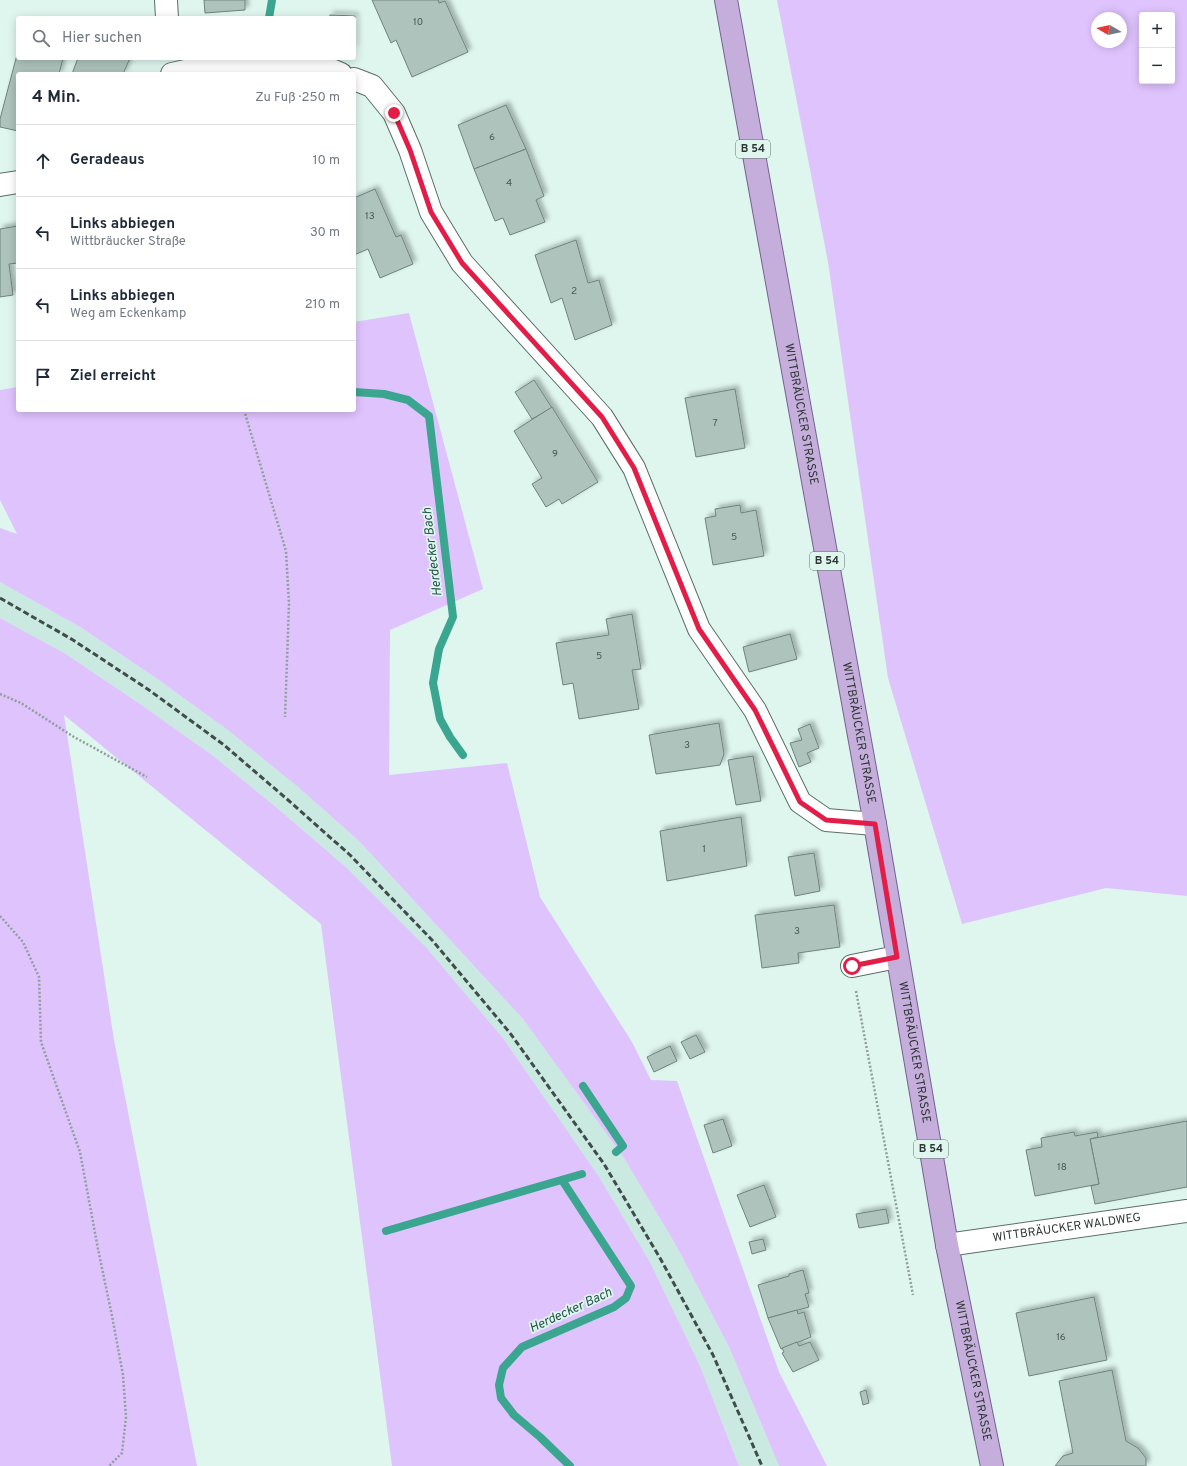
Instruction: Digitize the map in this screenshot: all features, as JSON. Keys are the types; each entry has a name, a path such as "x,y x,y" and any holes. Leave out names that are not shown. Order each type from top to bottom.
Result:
{"main road":[{"name":"WITTBRÄUCKER STRASSE","path":"726,0 875,824 947,1245 992,1466"}],"street":[{"path":"166,0 167,16"},
{"path":"169,60 169,72"},
{"path":"179,72 189,69 237,65 285,67 334,72"},
{"path":"356,80 372,86 394,113 410,150 431,212 462,263 602,417 634,468 699,629 755,710 800,802 826,820 875,824"},
{"path":"0,185 16,182"},
{"path":"852,966 897,957"},
{"name":"WITTBRÄUCKER WALDWEG","path":"947,1245 1187,1211"}],"path":[{"path":"245,412 286,551 289,604 285,717"},
{"path":"0,694 21,703 74,737 147,777"},
{"path":"0,916 23,942 39,977 42,1042 80,1152 123,1375 126,1417 122,1453 109,1466"},
{"path":"852,966 913,1295"}],"shaded area":[{"path":"777,0 1187,0 1187,896 1106,888 962,924 888,678 828,262"},
{"path":"409,313 483,589 390,630 389,775 507,763 540,897 632,1042 651,1080 677,1081 779,1372 827,1466 779,1466 729,1347 677,1247 624,1158 523,1019 359,841 298,787 229,731 156,678 80,627 0,582 0,528 17,534 0,500 0,390 16,387 16,412 356,412 356,322"},
{"path":"0,582 80,627 156,678 229,731 298,787 359,841 523,1019 624,1158 677,1247 729,1347 779,1466 739,1466 700,1366 650,1262 598,1175 503,1038 425,946 347,868 276,807 212,755 66,654 0,618"},
{"path":"0,618 66,654 212,755 276,807 347,868 425,946 503,1038 598,1175 650,1262 700,1366 739,1466 392,1466 321,924 64,715 114,1040 197,1466 0,1466"}],"building":[{"path":"204,0 245,0 245,10 205,13"},
{"path":"372,0 438,0 439,3 445,1 468,52 412,77 396,40 391,43"},
{"path":"330,15 355,16 330,16"},
{"path":"16,59 16,60 62,60 60,72 16,72 16,131 0,127 0,119"},
{"path":"77,60 129,60 124,72 73,72"},
{"path":"506,105 526,149 474,169 458,125"},
{"path":"526,149 544,196 536,200 545,222 510,235 503,218 495,221 474,169"},
{"path":"375,189 396,237 401,235 413,264 380,278 368,249 356,254 356,197"},
{"path":"16,226 16,263 9,264 13,295 0,297 0,229"},
{"path":"576,240 588,283 599,280 612,325 575,340 562,298 551,303 535,255"},
{"path":"534,380 552,408 532,419 515,392"},
{"path":"735,389 745,448 696,457 685,398"},
{"path":"552,407 598,482 562,504 559,499 546,507 532,484 542,478 514,431"},
{"path":"740,505 741,513 756,510 764,556 713,565 705,518 716,516 715,509"},
{"path":"632,614 641,669 632,670 639,709 579,719 573,683 563,685 556,643 609,635 606,619"},
{"path":"790,634 797,659 749,672 743,647"},
{"path":"719,723 724,754 720,765 656,774 649,735"},
{"path":"810,724 819,748 807,753 811,762 799,767 790,743 802,740 798,729"},
{"path":"753,756 761,801 736,805 728,760"},
{"path":"741,817 747,866 667,881 660,831"},
{"path":"814,853 820,891 795,896 788,857"},
{"path":"834,905 840,947 798,953 799,963 762,968 755,915"},
{"path":"696,1035 705,1052 690,1059 681,1042"},
{"path":"670,1046 677,1061 654,1072 647,1057"},
{"path":"723,1119 732,1146 713,1153 704,1125"},
{"path":"1187,1121 1187,1187 1095,1204 1091,1186 1099,1184 1090,1139"},
{"path":"1074,1132 1075,1136 1097,1132 1098,1137 1090,1139 1099,1184 1035,1196 1026,1150 1042,1147 1041,1138"},
{"path":"764,1185 776,1217 750,1227 737,1195"},
{"path":"886,1209 889,1223 859,1228 856,1214"},
{"path":"763,1239 766,1250 752,1254 749,1242"},
{"path":"803,1270 809,1293 805,1294 809,1307 768,1318 758,1285 789,1276 789,1274"},
{"path":"1094,1297 1107,1360 1029,1376 1016,1313"},
{"path":"797,1310 798,1314 804,1312 811,1337 781,1349 768,1318"},
{"path":"797,1342 799,1346 810,1342 819,1360 793,1372 782,1353 784,1352 782,1348"},
{"path":"1112,1370 1126,1441 1138,1448 1146,1458 1146,1466 1055,1466 1063,1456 1073,1453 1059,1381"},
{"path":"866,1390 869,1403 863,1405 860,1392"}],"waterway":[{"name":"Herdecker Bach","path":"269,16 272,0"},
{"name":"Herdecker Bach","path":"356,392 384,394 408,400 429,416 453,617 439,649 433,683 440,719 450,737 463,755"},
{"name":"Herdecker Bach","path":"583,1086 623,1146 616,1152"},
{"path":"386,1231 582,1174"},
{"name":"Herdecker Bach","path":"562,1180 631,1286 626,1298 614,1307 522,1347 503,1368 499,1385 501,1398 514,1415 540,1437 570,1466"}],"railway":[{"path":"0,598 73,640 149,690 224,745 350,855 432,940 510,1033 604,1164 660,1258 713,1355 762,1466"}],"route":[{"path":"394,113 410,150 431,212 462,263 602,417 634,468 699,629 755,710 800,802 826,820 875,824 897,957 852,966"}]}
